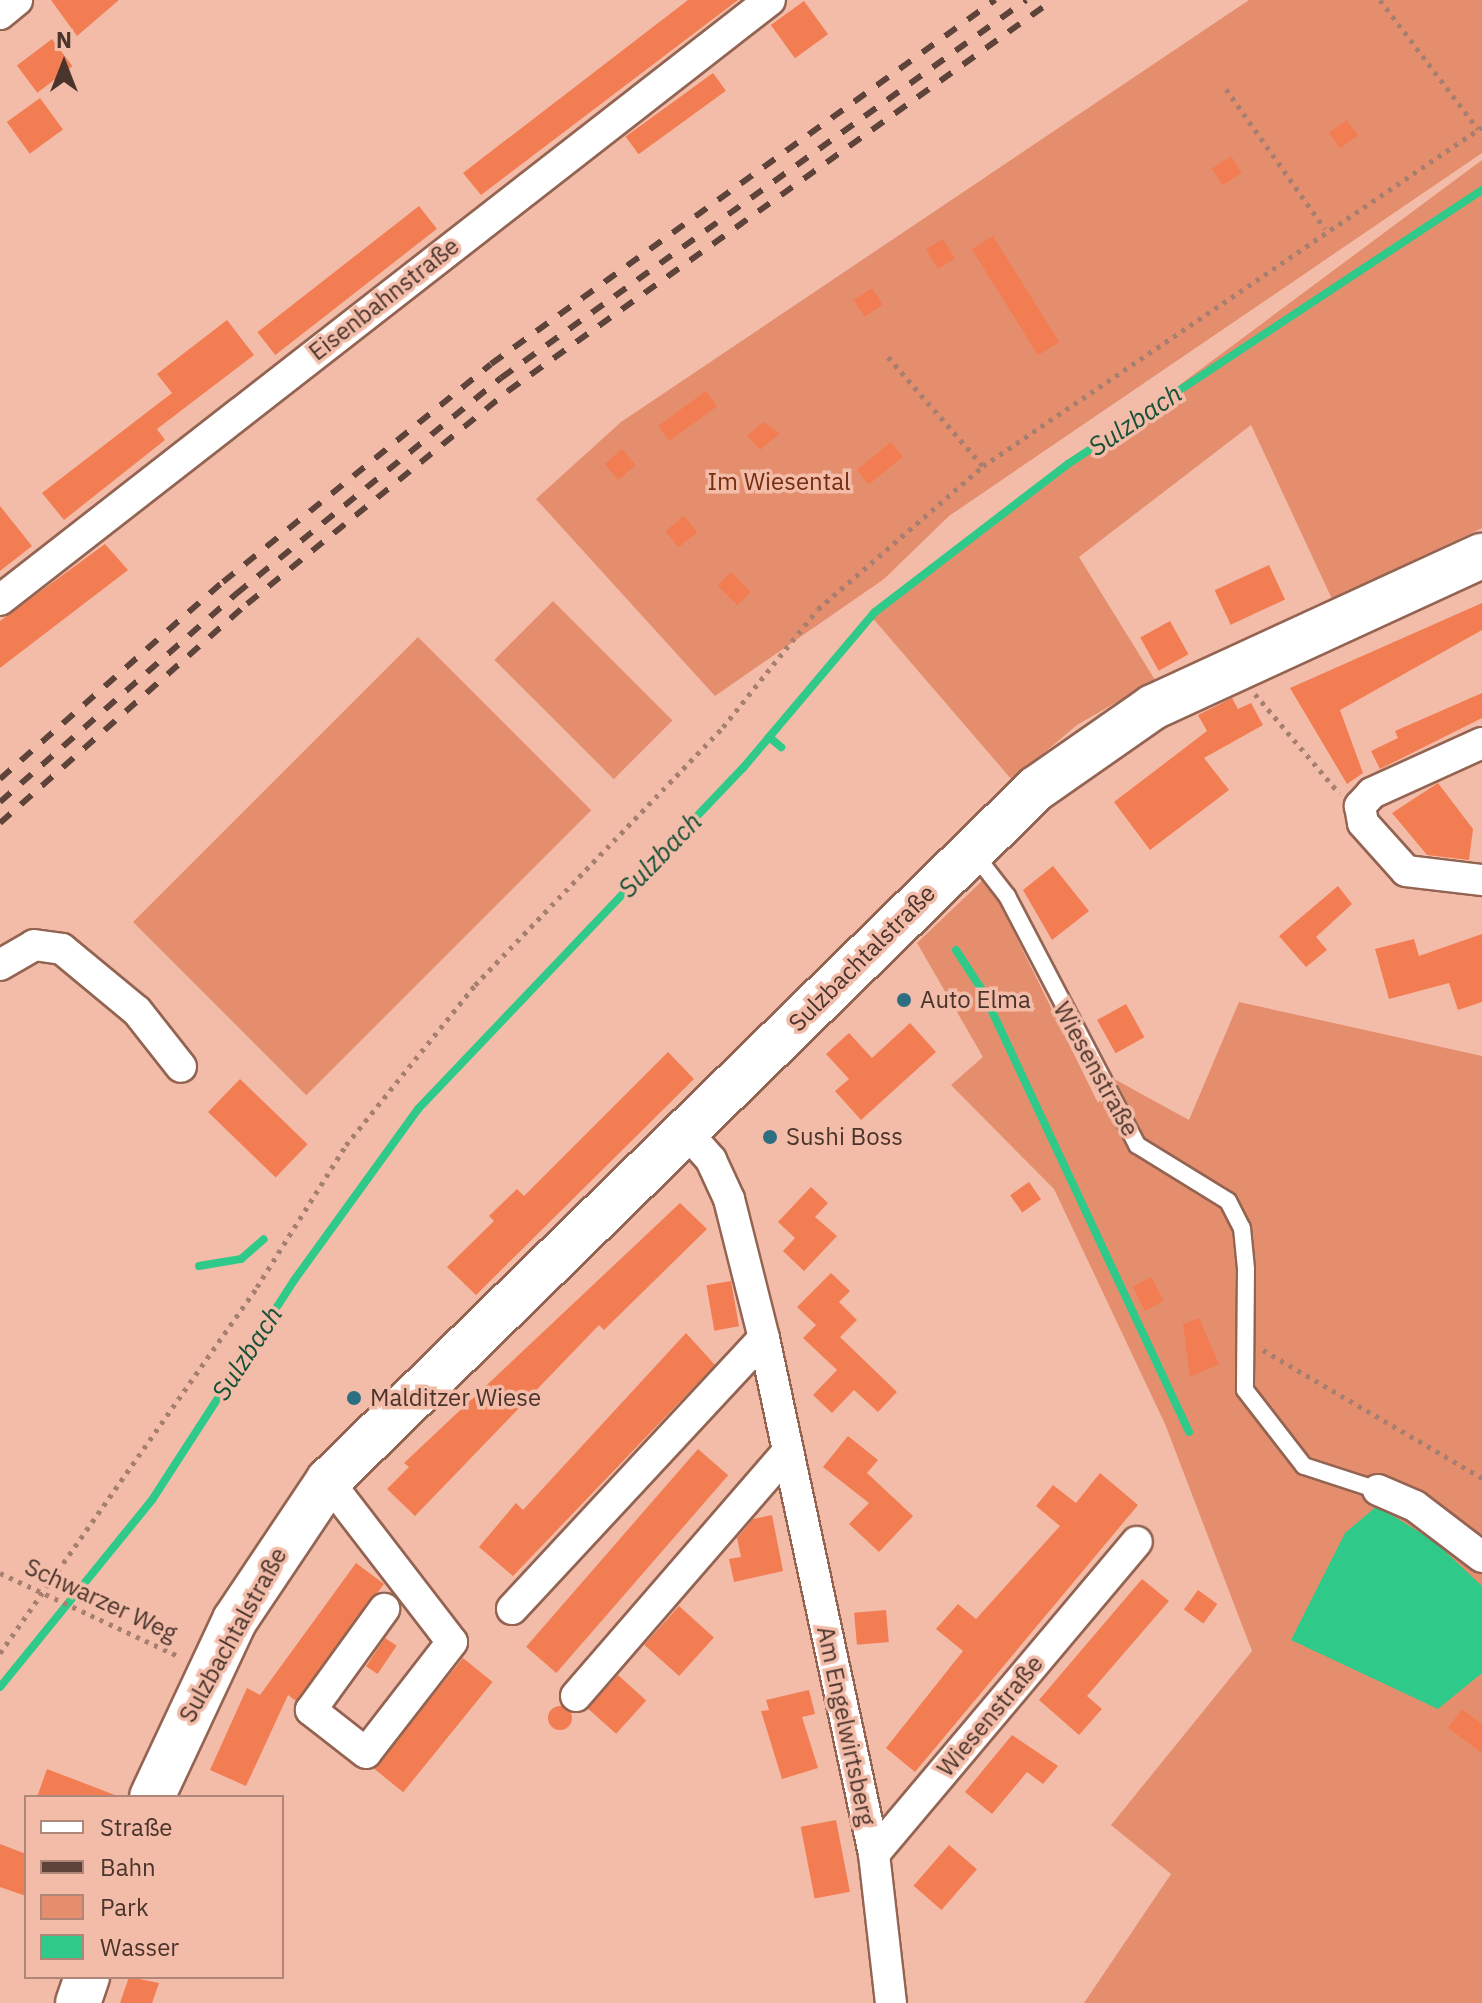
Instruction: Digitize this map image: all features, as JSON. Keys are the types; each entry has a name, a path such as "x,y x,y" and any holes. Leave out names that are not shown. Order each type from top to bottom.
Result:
{"main road":[{"name":"Sulzbachtalstraße","path":"153,1795 235,1620 328,1481 375,1428 687,1133 1037,788 1153,707 1482,556"},
{"path":"78,2003 86,1979"}],"street":[{"path":"0,14 17,0"},
{"name":"Eisenbahnstraße","path":"0,600 770,0"},
{"path":"1482,743 1372,793 1360,806 1363,823 1406,871 1482,880"},
{"path":"0,965 34,945 62,949 137,1011 181,1067"},
{"name":"Am Engelwirtsberg","path":"687,1133 711,1160 729,1199 764,1338 874,1854 891,2003"},
{"path":"512,1609 764,1338"},
{"path":"576,1696 788,1451"},
{"path":"328,1481 452,1642 366,1753 311,1710 384,1609"},
{"name":"Wiesenstraße","path":"1378,1490 1415,1506 1482,1557"},
{"name":"Wiesenstraße","path":"874,1854 1137,1542"}],"lane":[{"name":"Wiesenstraße","path":"971,850 1007,896 1137,1145 1228,1201 1242,1228 1245,1390 1279,1442 1304,1466 1378,1490"}],"path":[{"path":"0,1653 45,1595 346,1145 475,985 723,727 818,609 983,466 1325,229 1480,128 1380,0"},
{"path":"1226,89 1325,229"},
{"path":"888,357 983,466"},
{"path":"1256,698 1334,790"},
{"path":"1246,1339 1482,1478"},
{"name":"Schwarzer Weg","path":"0,1573 186,1660"}],"green space":[{"name":"Im Wiesental","path":"1249,0 1482,0 1482,153 949,516 884,579 715,696 536,499 621,422"},
{"path":"1482,160 1482,528 1332,599 1251,425 1079,557 1155,680 1077,725 1012,780 870,615"},
{"path":"553,601 673,721 614,779 494,660"},
{"path":"418,637 591,810 306,1095 133,922"},
{"path":"982,881 999,902 1098,1103 1116,1080 1189,1120 1239,1002 1482,1056 1482,2003 1084,2003 1171,1874 1111,1825 1252,1651 1165,1424 1054,1189 951,1085 983,1057 917,943"}],"water":[{"path":"1377,1506 1434,1541 1482,1586 1482,1673 1438,1709 1291,1640 1345,1533"}],"building":[{"path":"51,0 119,0 77,36"},
{"path":"688,0 738,0 481,195 463,173"},
{"path":"804,1 828,34 795,58 771,25"},
{"path":"52,39 72,66 37,93 17,65"},
{"path":"713,73 726,91 639,154 626,136"},
{"path":"40,98 63,130 30,154 7,122"},
{"path":"1347,120 1358,136 1340,148 1329,133"},
{"path":"1231,156 1242,173 1223,185 1212,169"},
{"path":"419,206 437,229 275,355 257,332"},
{"path":"993,236 1059,342 1038,355 972,249"},
{"path":"943,239 955,259 938,269 926,249"},
{"path":"872,288 883,305 864,317 854,300"},
{"path":"227,320 254,355 157,429 165,440 64,520 42,493 172,393 157,374"},
{"path":"706,391 717,406 669,441 658,426"},
{"path":"763,422 780,433 760,450 747,436"},
{"path":"891,442 903,457 869,484 857,470"},
{"path":"622,449 636,465 618,480 605,464"},
{"path":"0,506 32,546 0,571"},
{"path":"684,516 697,532 679,547 665,531"},
{"path":"105,544 128,570 0,668 0,621"},
{"path":"1269,565 1285,599 1231,625 1215,590"},
{"path":"731,572 751,592 737,605 718,585"},
{"path":"1482,603 1482,630 1340,710 1363,773 1347,784 1290,688"},
{"path":"1170,621 1188,654 1159,671 1140,637"},
{"path":"1482,693 1482,718 1380,769 1371,751 1398,738 1395,731"},
{"path":"1232,698 1238,709 1251,703 1263,725 1204,758 1229,790 1150,850 1114,802 1207,731 1198,715"},
{"path":"1438,783 1473,829 1469,860 1427,855 1392,813"},
{"path":"1053,866 1089,911 1052,940 1023,890"},
{"path":"1338,886 1352,904 1316,937 1327,950 1306,967 1279,936"},
{"path":"1482,934 1482,1002 1458,1010 1449,983 1389,999 1375,949 1414,939 1419,956"},
{"path":"1126,1004 1144,1037 1116,1053 1097,1020"},
{"path":"910,1023 936,1052 861,1120 835,1091 849,1079 826,1054 849,1033 872,1058"},
{"path":"668,1052 694,1079 476,1295 447,1267 494,1221 489,1216 517,1189 524,1196"},
{"path":"240,1079 308,1144 276,1177 208,1112"},
{"path":"1029,1182 1041,1199 1022,1212 1010,1195"},
{"path":"811,1187 828,1203 815,1217 837,1236 804,1271 783,1251 795,1238 778,1222"},
{"path":"680,1203 707,1229 604,1330 599,1325 415,1516 387,1489 409,1467 404,1463"},
{"path":"831,1273 850,1291 839,1302 857,1320 840,1337 897,1392 878,1412 854,1390 832,1413 813,1395 837,1370 803,1338 816,1325 797,1307"},
{"path":"1151,1277 1164,1301 1145,1311 1132,1287"},
{"path":"731,1281 739,1326 714,1331 706,1285"},
{"path":"1199,1318 1219,1364 1190,1377 1183,1324"},
{"path":"686,1333 715,1365 513,1576 479,1547 516,1503 523,1510"},
{"path":"848,1436 878,1460 867,1473 913,1516 879,1552 849,1524 869,1503 823,1467"},
{"path":"698,1449 728,1475 556,1673 526,1647"},
{"path":"1100,1473 1138,1505 915,1772 886,1748 963,1651 936,1629 958,1604 976,1619 1060,1526 1036,1506 1053,1485 1076,1503"},
{"path":"772,1515 783,1571 734,1582 729,1559 741,1557 737,1538 753,1519"},
{"path":"356,1563 384,1584 296,1701 288,1695 246,1786 210,1770 247,1688 260,1695"},
{"path":"1142,1579 1169,1601 1087,1696 1102,1709 1079,1735 1039,1700"},
{"path":"1198,1590 1217,1604 1203,1624 1184,1609"},
{"path":"679,1606 714,1637 679,1676 644,1645"},
{"path":"886,1610 889,1642 857,1645 854,1613"},
{"path":"385,1638 397,1646 378,1674 366,1666"},
{"path":"463,1658 493,1682 403,1792 374,1768"},
{"path":"618,1675 646,1700 616,1734 588,1708"},
{"path":"809,1690 815,1714 802,1717 818,1768 782,1779 761,1711 769,1710 766,1700"},
{"path":"560,1706 569,1709 572,1718 569,1727 560,1730 551,1727 548,1718 551,1709"},
{"path":"1462,1709 1482,1724 1482,1753 1448,1728"},
{"path":"1012,1735 1058,1766 1043,1784 1027,1772 992,1814 965,1792"},
{"path":"47,1769 115,1795 38,1795"},
{"path":"836,1820 850,1892 815,1899 801,1827"},
{"path":"0,1844 24,1853 24,1895 0,1887"},
{"path":"949,1845 977,1869 941,1910 914,1886"},
{"path":"128,1979 159,1983 152,2003 120,2003"}],"waterway":[{"name":"Sulzbach","path":"0,1687 152,1500 295,1279 418,1109 743,768 875,612 1068,464 1482,190"},
{"path":"769,737 781,747"},
{"path":"956,950 982,990 1189,1432"},
{"path":"199,1266 241,1259 264,1239"}],"railway":[{"path":"0,779 223,582 491,364 995,0"},
{"path":"0,802 236,594 501,378 1026,0"},
{"path":"0,823 247,604 508,391 1053,0"}],"place":[{"name":"Auto Elma","path":"904,1000"},
{"name":"Sushi Boss","path":"770,1137"},
{"name":"Malditzer Wiese","path":"354,1398"}]}
